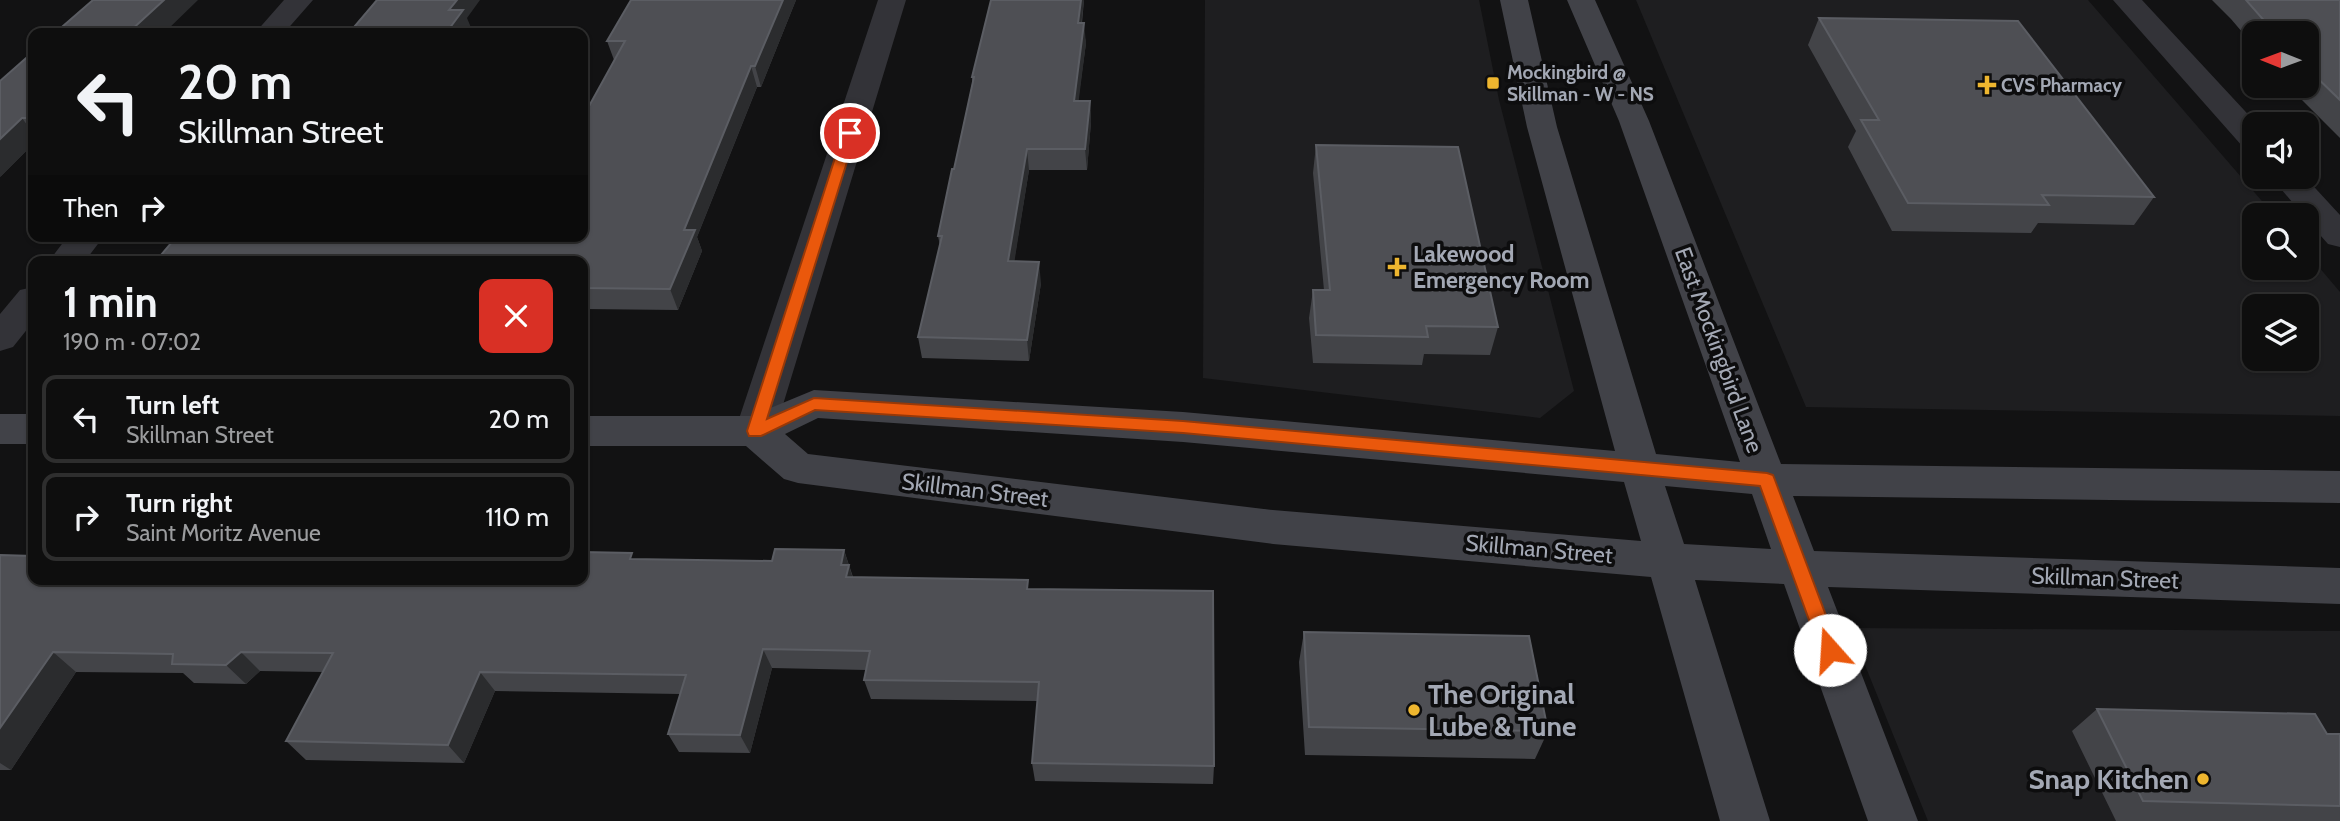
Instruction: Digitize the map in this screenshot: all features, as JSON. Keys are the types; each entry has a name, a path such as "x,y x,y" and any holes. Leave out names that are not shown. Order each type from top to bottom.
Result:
{"main road":[{"path":"1514,0 1533,96 1745,821"},
{"name":"East Mockingbird Lane","path":"1581,0 1634,121 1893,821"},
{"path":"588,431 755,431 814,404 1183,427 1767,480 2340,487"},
{"path":"0,429 28,429"},
{"name":"Skillman Street","path":"755,431 798,468 1273,527 1668,561 2340,586"}],"street":[{"path":"273,28 299,0"},
{"path":"755,431 892,0"},
{"path":"2127,0 2242,127"},
{"path":"2298,189 2340,236"},
{"path":"70,256 82,242"},
{"path":"0,338 28,305"}],"shaded area":[{"path":"1205,0 1479,0 1499,100 1574,391 1540,418 1203,378"},
{"path":"1636,0 2088,0 2242,178 2242,189 2252,189 2264,203 2242,203 2242,280 2319,280 2319,267 2340,292 2340,416 1806,407"},
{"path":"1850,628 2340,631 2340,821 1928,821"}],"building":[{"path":"93,0 164,0 133,28 61,28"},
{"path":"377,0 457,0 449,10 463,10 450,28 353,28"},
{"path":"631,0 783,0 755,66 751,66 684,230 695,230 670,289 588,288 588,256 160,256 172,242 588,242 588,108 625,41 607,41"},
{"path":"991,0 1081,0 1078,23 1084,23 1074,101 1090,101 1085,149 1027,149 1008,261 1039,262 1027,340 918,337 942,236 938,236 952,169"},
{"path":"2246,0 2340,0 2340,100 2319,80 2319,21 2264,21"},
{"name":"CVS Pharmacy","path":"1819,18 2018,21 2154,197 2042,195 2049,205 1908,203 1861,120 1879,120"},
{"path":"28,56 28,118 22,118 0,139 0,81"},
{"name":"Lakewood Emergency Room","path":"1316,145 1458,147 1498,327 1426,326 1428,337 1316,335 1313,290 1330,290"},
{"path":"775,549 844,550 841,565 849,565 846,577 1028,580 1027,589 1213,591 1214,766 1032,763 1039,682 864,680 870,651 763,649 740,735 668,734 686,675 480,672 448,745 286,741 333,653 241,652 226,665 172,664 173,654 53,652 0,728 0,555 28,556 28,585 588,585 588,552 632,553 630,559 772,561"},
{"name":"The Original Lube & Tune","path":"1304,632 1529,636 1548,731 1309,727"},
{"name":"Snap Kitchen","path":"2097,709 2315,714 2327,734 2340,734 2340,806 2143,801"}],"place":[{"name":"Mockingbird @ Skillman - W - NS","path":"1493,83"},
{"name":"CVS Pharmacy","path":"1987,85"},
{"name":"Lakewood Emergency Room","path":"1397,267"},
{"name":"The Original Lube & Tune","path":"1414,710"},
{"name":"Snap Kitchen","path":"2203,779"}],"route":[{"path":"850,133 755,431 814,404 1183,427 1578,465 1767,480 1830,650"}]}
